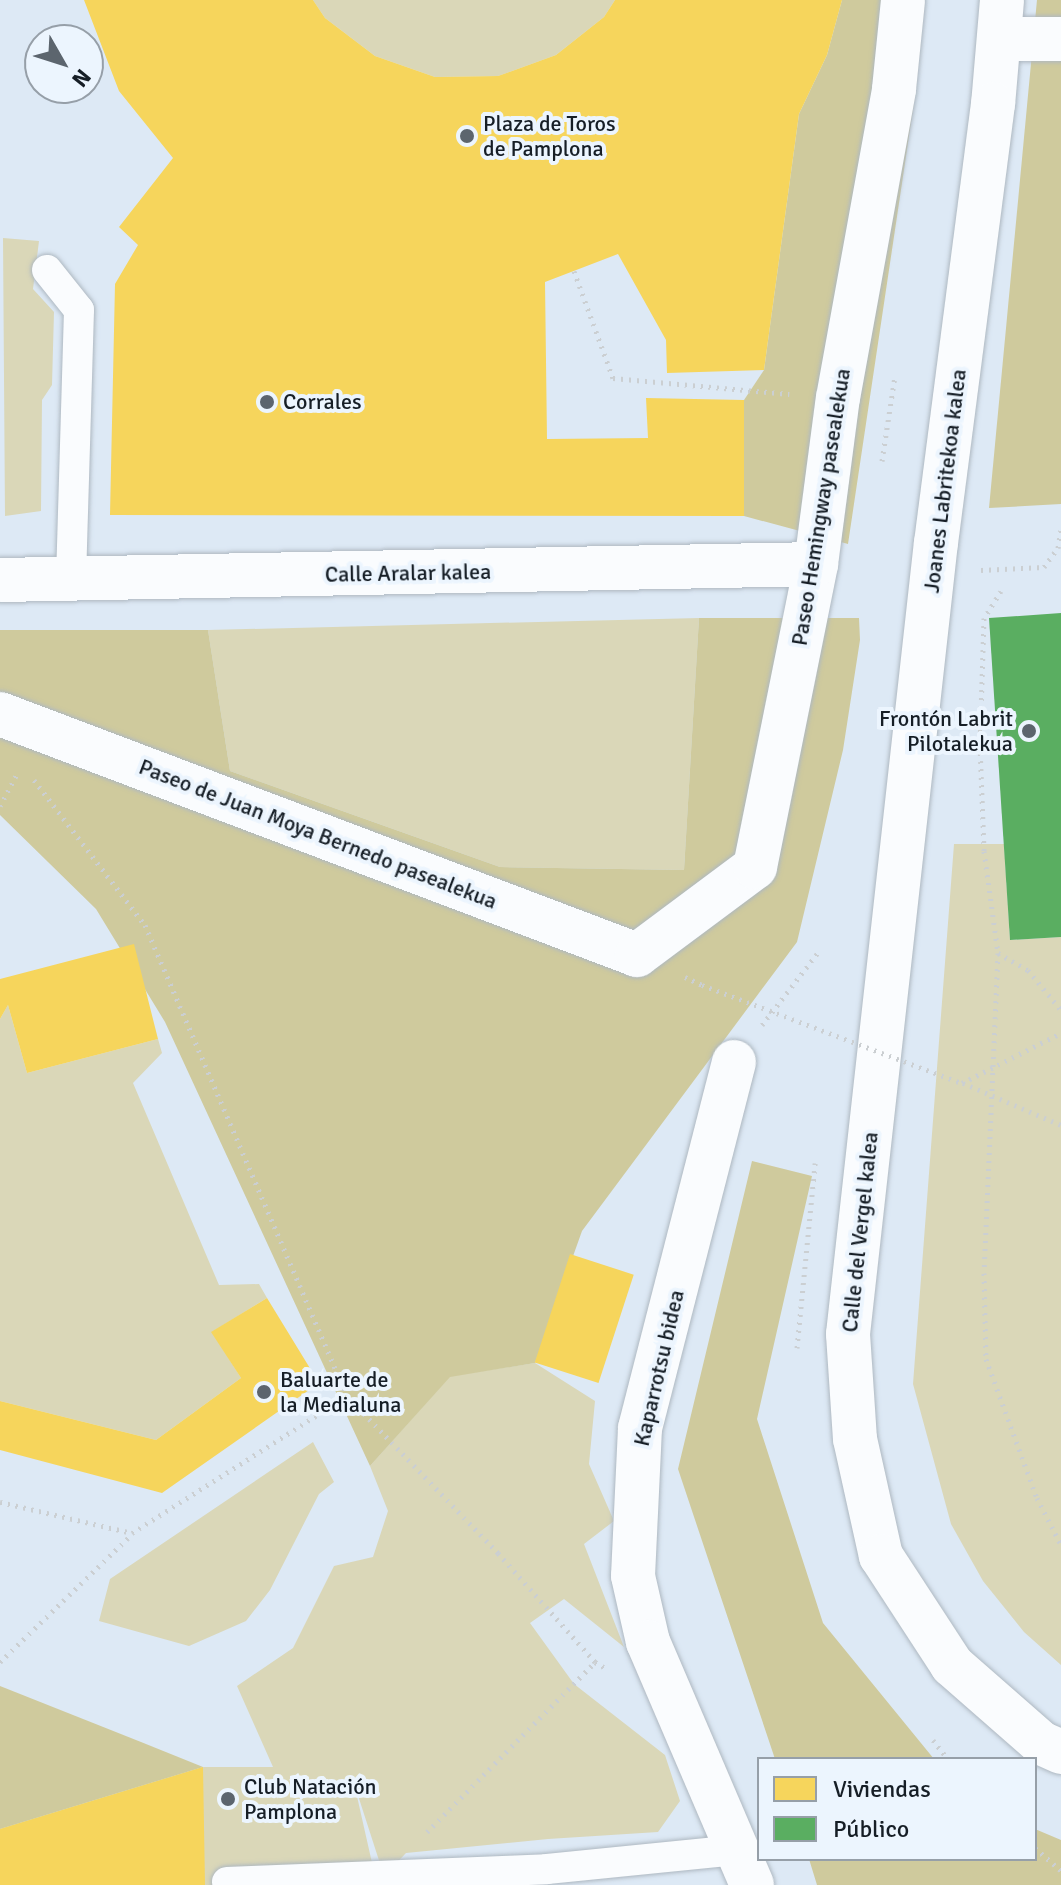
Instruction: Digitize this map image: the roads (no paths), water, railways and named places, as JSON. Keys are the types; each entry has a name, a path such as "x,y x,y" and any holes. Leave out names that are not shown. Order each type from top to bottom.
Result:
{"street":[{"name":"Paseo Hemingway pasealekua","path":"637,955 755,867 816,564 838,398 894,89 903,0"},
{"name":"Joanes Labritekoa kalea","path":"895,925 936,542 1001,20 1061,39"},
{"name":"Calle Aralar kalea","path":"0,580 816,564"},
{"name":"Paseo de Juan Moya Bernedo pasealekua","path":"0,714 637,955"},
{"name":"Calle del Vergel kalea","path":"895,925 848,1334 855,1439 881,1556 896,1581 952,1665 1041,1743 1061,1752"},
{"name":"Kaparrotsu bidea","path":"734,1062 640,1428 633,1576 648,1642 745,1867"}],"lane":[{"path":"47,270 79,310 71,581"},
{"name":"Kaparrotsu bidea","path":"227,1882 547,1869 745,1867"}],"place":[{"name":"Plaza de Toros de Pamplona","path":"467,136"},
{"name":"Corrales","path":"267,402"},
{"name":"Frontón Labrit Pilotalekua","path":"1029,731"},
{"name":"Baluarte de la Medialuna","path":"264,1392"},
{"name":"Club Natación Pamplona","path":"228,1799"}]}
